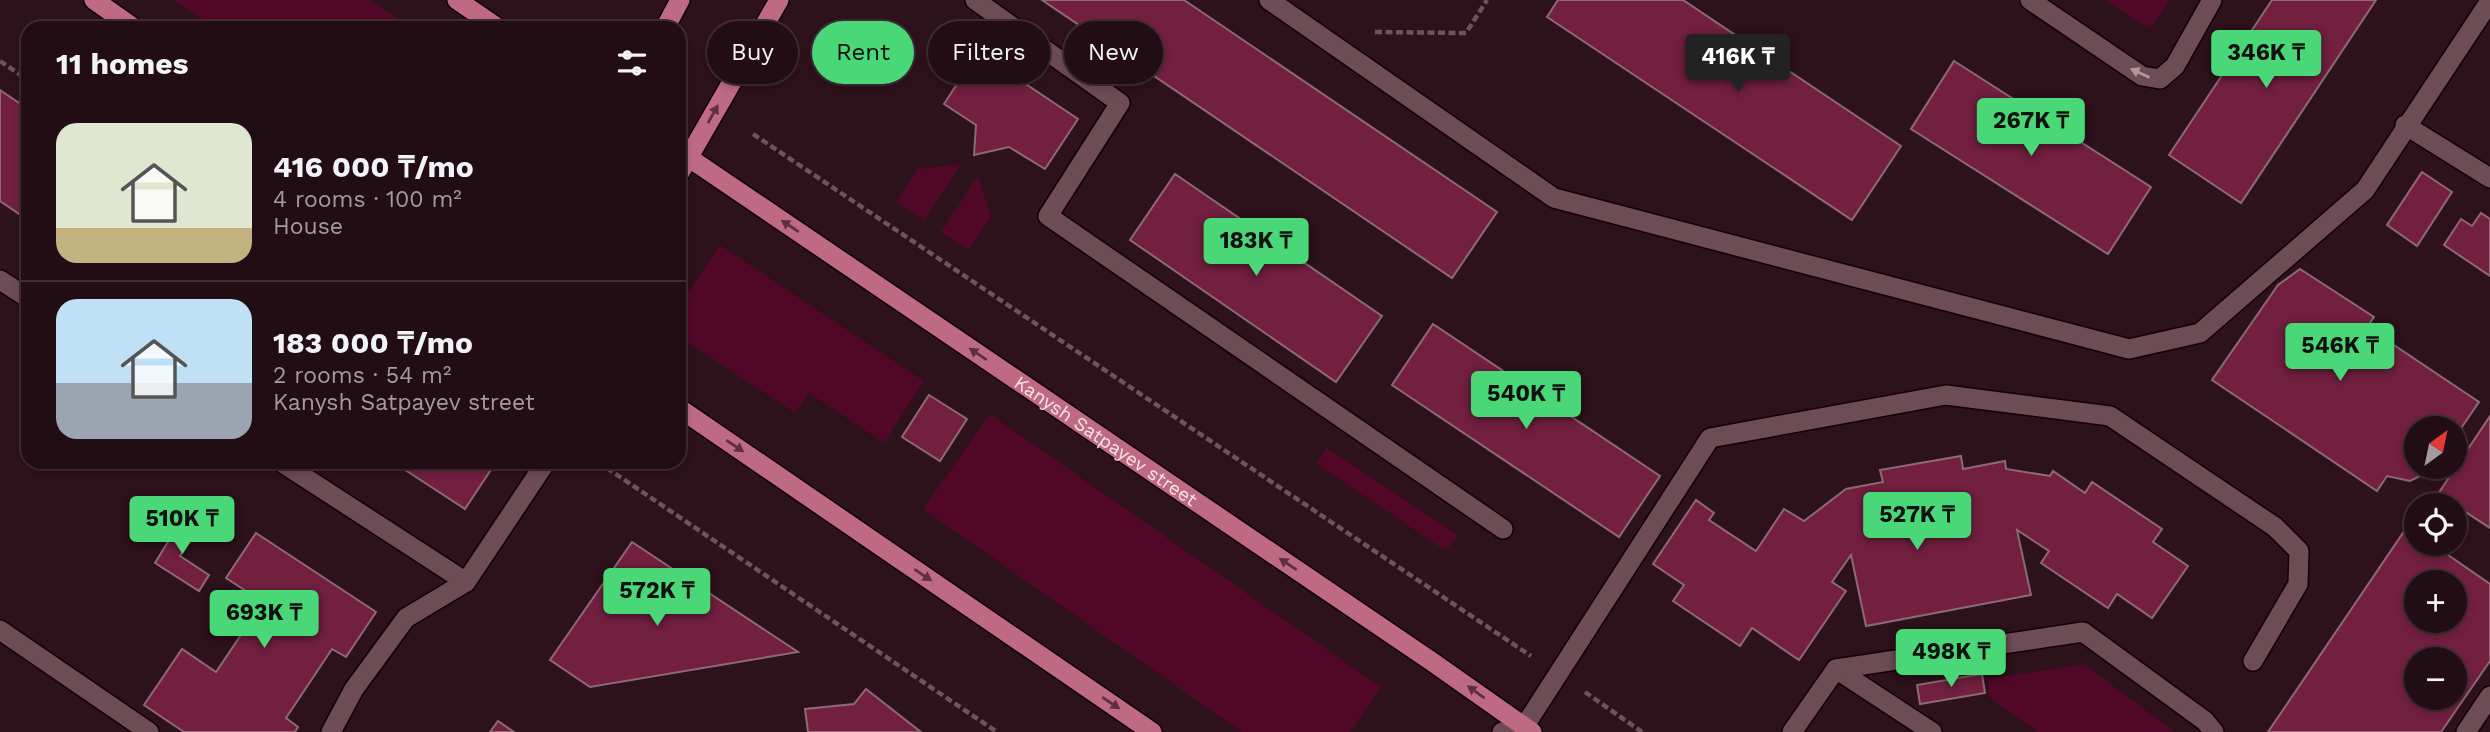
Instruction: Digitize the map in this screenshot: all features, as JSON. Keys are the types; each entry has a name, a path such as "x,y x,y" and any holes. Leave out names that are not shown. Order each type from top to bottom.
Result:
{"main road":[{"path":"94,0 124,21"},
{"path":"457,0 488,21"},
{"path":"669,21 680,0"},
{"path":"686,154 779,0"},
{"name":"Kanysh Satpayev street","path":"686,164 1420,653 1527,730"},
{"path":"686,413 1152,732"}],"street":[{"path":"975,0 1120,103 1048,216 1503,529"},
{"path":"1269,0 1554,198 2129,349 2200,333 2365,190 2490,1"},
{"path":"2030,0 2142,76 2160,79 2175,66 2212,0"},
{"path":"2406,125 2490,178"},
{"path":"0,280 21,294"},
{"path":"1502,732 1527,730 1556,673 1710,438 1946,395 2110,416 2275,527 2299,551 2298,584 2253,661"},
{"path":"292,469 466,582"},
{"path":"331,732 354,689 406,618 466,582 541,469"},
{"path":"0,630 149,732"},
{"path":"1792,732 1836,668 2083,632 2205,721 2214,732"},
{"path":"1836,668 1932,732"},
{"path":"2466,732 2490,696"}],"path":[{"path":"1370,32 1466,33 1487,0"},
{"path":"0,61 21,75"},
{"path":"753,134 1642,732"},
{"path":"608,469 997,732"}],"shaded area":[{"path":"174,0 370,0 402,21 206,21"},
{"path":"2106,0 2170,0 2150,29"},
{"path":"961,164 924,220 897,202 918,169"},
{"path":"978,176 991,216 969,250 941,232"},
{"path":"720,245 924,381 884,443 809,393 795,413 686,341 686,296"},
{"path":"990,414 1381,687 1350,732 1242,732 923,509"},
{"path":"1327,448 1458,535 1446,551 1316,464"},
{"path":"2084,664 2175,732 2038,732 1989,697 1988,679"}],"building":[{"path":"1042,0 1184,0 1497,212 1452,278 1163,82 1163,21 1073,21"},
{"path":"1558,0 1683,0 1901,146 1852,220 1547,17"},
{"path":"2272,0 2376,0 2241,203 2169,155"},
{"path":"1954,61 2151,187 2108,254 1911,129"},
{"path":"957,84 1026,84 1078,119 1045,169 1009,147 974,155 976,125 944,104"},
{"path":"0,90 21,104 21,215 0,201"},
{"path":"2422,172 2452,192 2417,246 2387,225"},
{"path":"1175,174 1382,316 1336,382 1130,240"},
{"path":"2481,213 2490,219 2490,276 2444,245 2461,219 2472,226"},
{"path":"2300,269 2374,317 2367,327 2479,402 2468,418 2404,416 2404,480 2387,476 2377,491 2212,380 2278,285"},
{"path":"1433,324 1660,476 1619,537 1392,385"},
{"path":"929,395 967,419 940,461 902,437"},
{"path":"2490,416 2490,528 2467,513 2467,493 2439,493 2447,480 2468,480 2468,449"},
{"path":"1961,456 1963,469 2005,461 2006,469 2050,476 2053,471 2085,493 2092,482 2162,529 2153,542 2188,566 2152,618 2117,594 2108,608 2041,563 2049,551 2017,530 2031,595 1866,626 1851,555 1832,582 1846,591 1799,660 1752,628 1740,646 1673,601 1684,585 1653,564 1696,500 1714,513 1709,520 1756,551 1784,509 1804,521 1846,489 1883,482 1880,470"},
{"path":"404,469 491,469 465,509"},
{"path":"183,517 199,527 180,556 209,575 199,591 155,563"},
{"path":"2404,531 2404,556 2449,556 2490,584 2490,661 2467,694 2467,647 2404,647 2404,710 2456,710 2441,732 2268,732"},
{"path":"256,533 376,612 346,657 332,649 286,718 298,727 295,732 184,732 144,705 182,649 216,672 263,602 226,578"},
{"path":"632,542 798,652 590,687 550,660"},
{"path":"1982,674 1985,693 1920,704 1917,685"},
{"path":"866,689 921,732 808,732 805,709 854,704"},
{"path":"498,721 514,732 490,732"}]}
